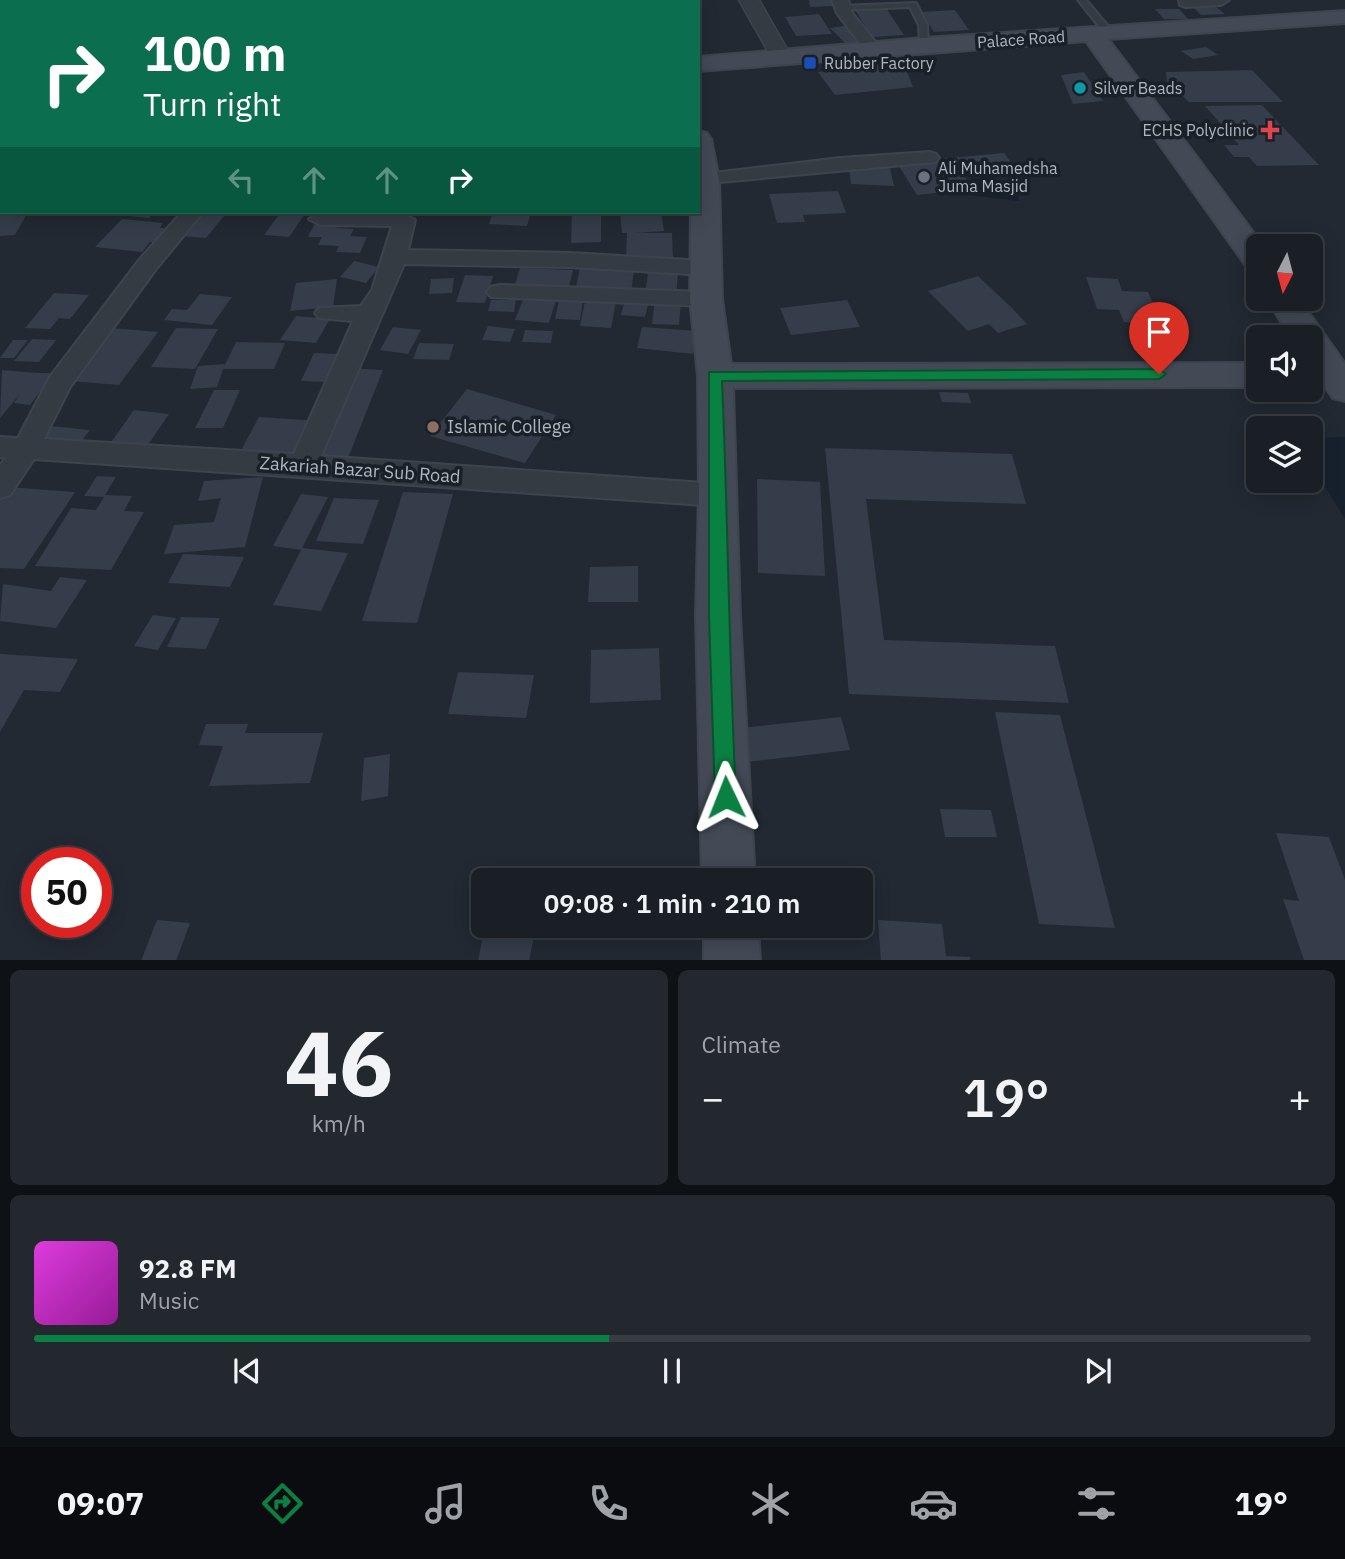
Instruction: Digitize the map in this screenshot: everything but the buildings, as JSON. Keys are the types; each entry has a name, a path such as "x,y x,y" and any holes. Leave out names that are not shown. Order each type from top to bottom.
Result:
{"main road":[{"name":"Palace Road","path":"700,64 924,45 1345,18"},
{"path":"1101,33 1246,243"},
{"path":"700,158 706,284 715,376 719,495 718,616 728,868"},
{"path":"715,376 1246,375"},
{"path":"731,938 732,960"}],"street":[{"path":"749,0 780,58"},
{"path":"1184,1 1221,0"},
{"path":"1184,1 1207,26"},
{"path":"840,4 874,50"},
{"path":"703,186 840,164 929,158"},
{"path":"0,487 12,449 148,264 191,214"},
{"path":"303,465 366,318 383,290 404,220 320,219 324,214"},
{"path":"395,257 569,260 706,284"},
{"path":"499,292 706,284"},
{"path":"327,313 363,314 366,318"},
{"name":"Zakariah Bazar Sub Road","path":"12,449 303,465 719,495"}],"lane":[{"path":"1082,0 1101,33"},
{"path":"840,4 914,5 923,25 924,45"}],"water":[{"path":"971,178 1017,185 1019,201 969,195"},
{"path":"1345,437 1345,519 1323,483 1323,438"}],"place":[{"name":"Rubber Factory","path":"810,63"},
{"name":"Silver Beads","path":"1080,88"},
{"name":"ECHS Polyclinic","path":"1270,130"},
{"name":"Ali Muhamedsha Juma Masjid","path":"924,177"},
{"name":"Islamic College","path":"433,427"}],"route":[{"path":"726,797 718,616 719,495 715,376 1159,374"}]}
